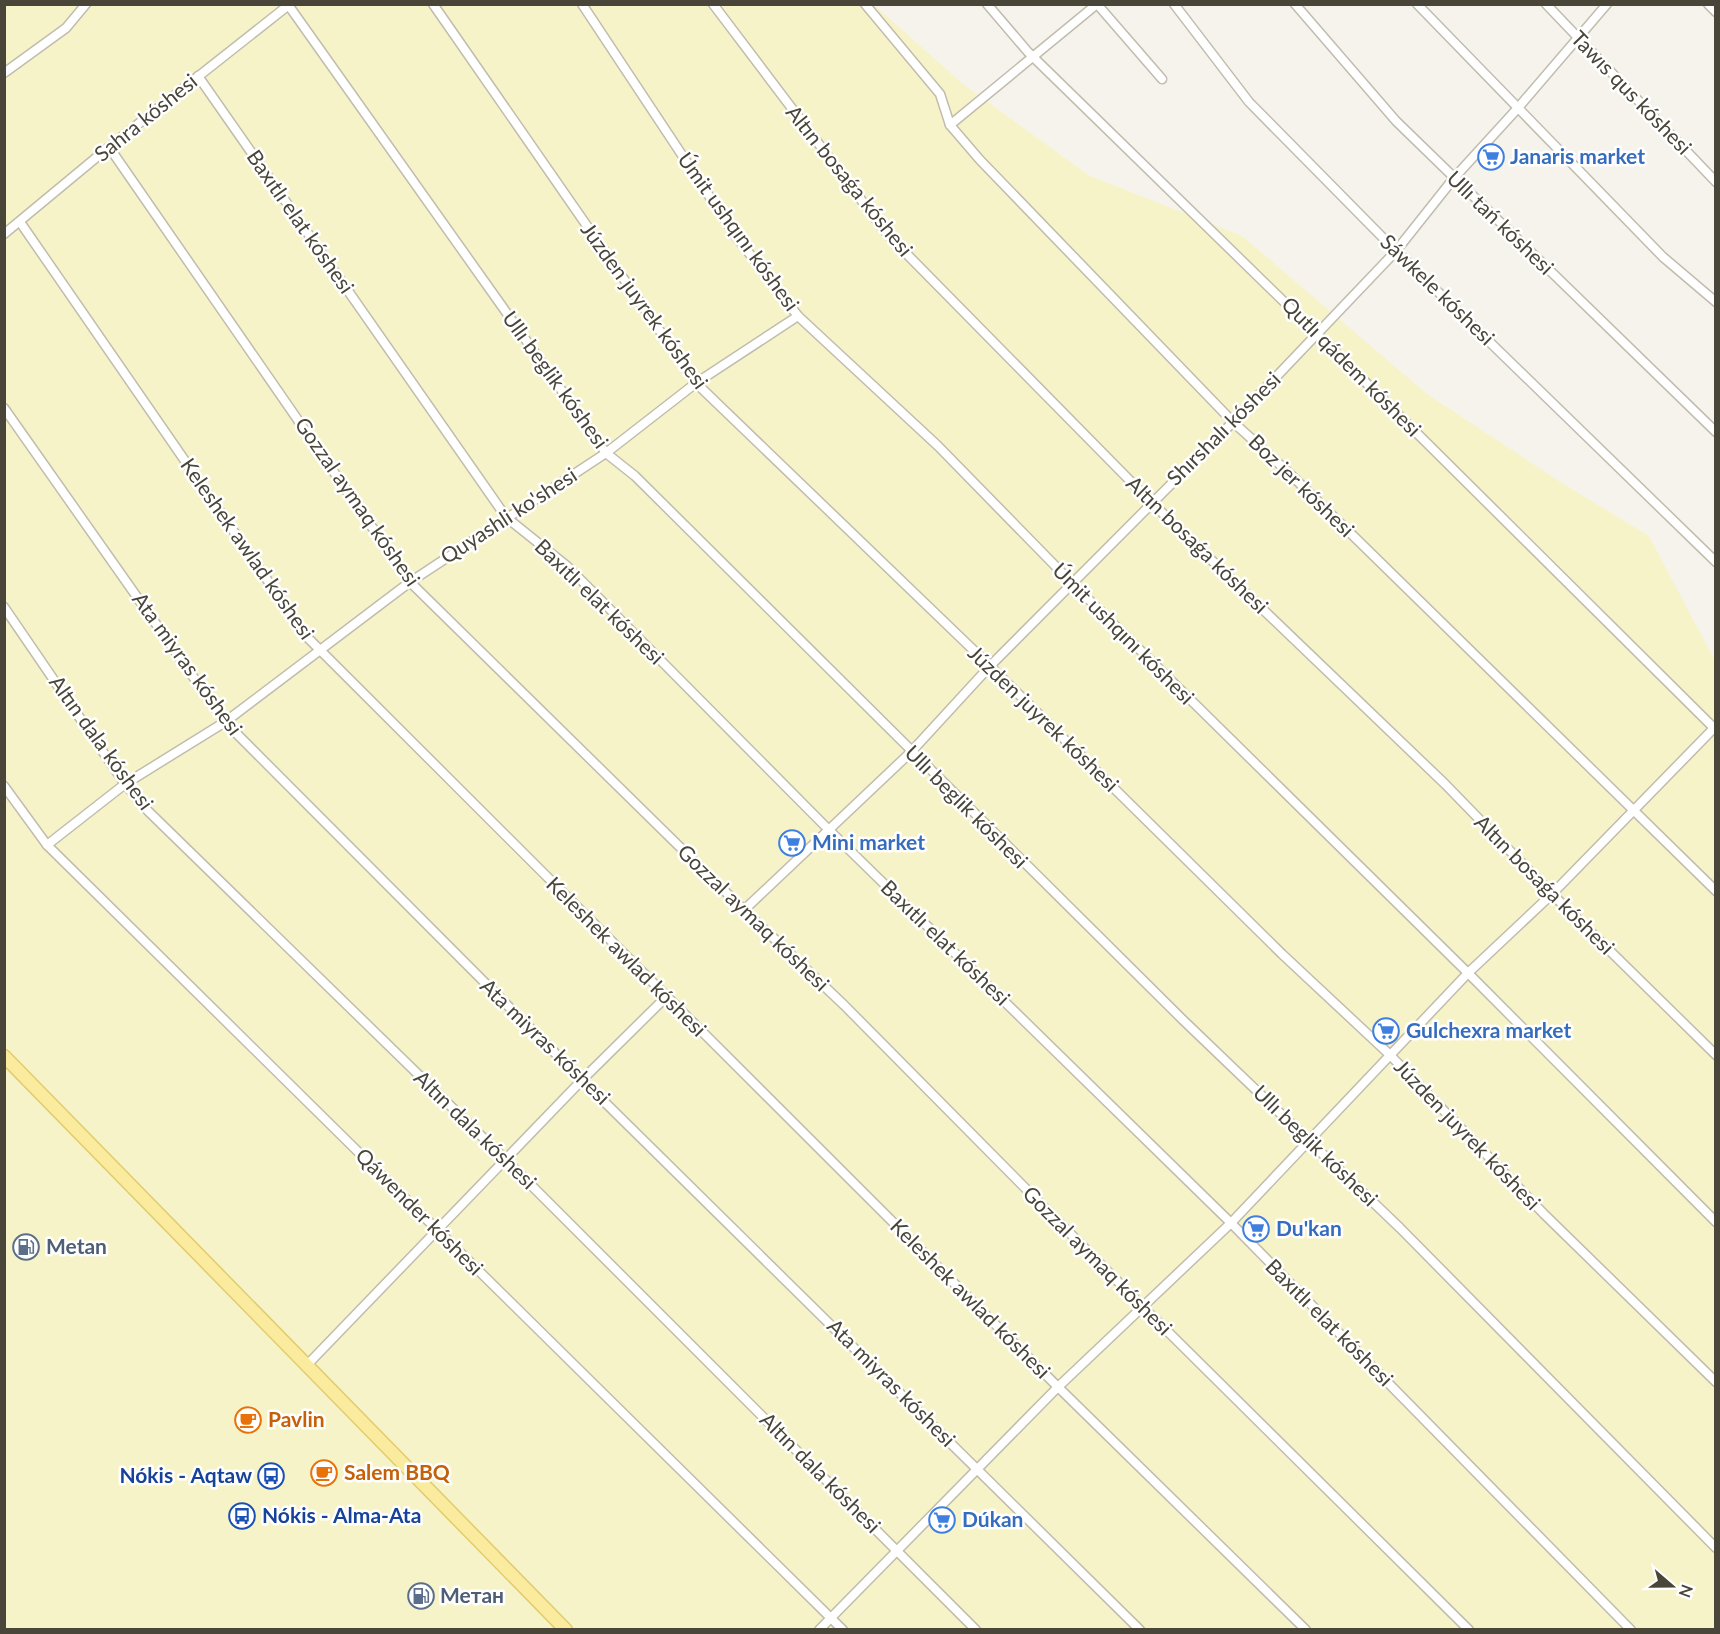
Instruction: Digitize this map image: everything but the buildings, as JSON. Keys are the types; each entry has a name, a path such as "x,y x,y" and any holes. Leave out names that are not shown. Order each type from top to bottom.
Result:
{"main road":[{"path":"4,1056 566,1629"}],"street":[{"path":"4,73 66,28 87,4"},
{"name":"Júzden juyrek kóshesi","path":"433,4 696,383 990,666 1282,954 1389,1054 1544,1215 1716,1382"},
{"name":"Úmit ushqını kóshesi","path":"582,4 735,235 798,316 938,446 1072,583 1468,973 1716,1222"},
{"name":"Altın bosaǵa kóshesi","path":"713,4 887,234 1152,503 1445,784 1552,894 1716,1055"},
{"name":"Boz jer kóshesi","path":"866,4 940,94 950,125 980,160 1233,422 1288,472 1716,891"},
{"name":"Qutlı qádem kóshesi","path":"987,4 1033,56 1317,333 1715,728"},
{"path":"950,125 1097,4 1162,79"},
{"name":"Sáwkele kóshesi","path":"1174,4 1249,102 1396,251 1716,562"},
{"name":"Ullı tań kóshesi","path":"1295,4 1396,121 1716,432"},
{"path":"1417,4 1517,110 1663,256 1716,302"},
{"name":"Tawıs qus kóshesi","path":"1546,4 1716,182"},
{"name":"Shırshalı kóshesi","path":"744,910 911,752 990,666 1233,422 1396,251 1454,178 1517,110 1607,4"},
{"path":"1708,4 1716,12"},
{"name":"Sahra kóshesi","path":"4,234 109,147 290,5"},
{"name":"Ullı beglik kóshesi","path":"290,5 606,453 635,476 1183,1020 1310,1139 1716,1548"},
{"name":"Baxıtlı elat kóshesi","path":"198,76 506,517 567,566 829,831 1231,1223 1631,1629"},
{"name":"Gozzal aymaq kóshesi","path":"109,147 410,582 844,1005 1142,1306 1469,1629"},
{"name":"Keleshek awlad kóshesi","path":"20,222 306,636 1058,1387 1306,1629"},
{"name":"Quyashli ko'shesi","path":"47,844 125,784 225,722 410,582 606,453 696,383 798,316"},
{"name":"Ata miyras kóshesi","path":"4,408 225,722 1140,1629"},
{"name":"Altın dala kóshesi","path":"4,607 125,784 148,811 505,1159 976,1629"},
{"path":"819,1629 898,1552 1058,1387 1231,1223 1468,973 1552,894 1715,728"},
{"name":"Qáwender kóshesi","path":"4,786 47,844 843,1629"},
{"path":"308,1364 583,1079 666,997"}],"sand":[{"path":"5,5 874,5 963,84 1088,175 1242,236 1427,394 1562,483 1649,536 1715,661 1715,1629 5,1630"}],"place":[{"name":"Janaris market","path":"1491,157"},
{"name":"Mini market","path":"792,843"},
{"name":"Gulchexra market","path":"1386,1031"},
{"name":"Du'kan","path":"1256,1229"},
{"name":"Metan","path":"26,1247"},
{"name":"Pavlin","path":"248,1420"},
{"name":"Salem BBQ","path":"324,1473"},
{"name":"Nókis - Aqtaw","path":"271,1476"},
{"name":"Nókis - Alma-Ata","path":"242,1516"},
{"name":"Dúkan","path":"942,1520"},
{"name":"Метан","path":"421,1596"}]}
